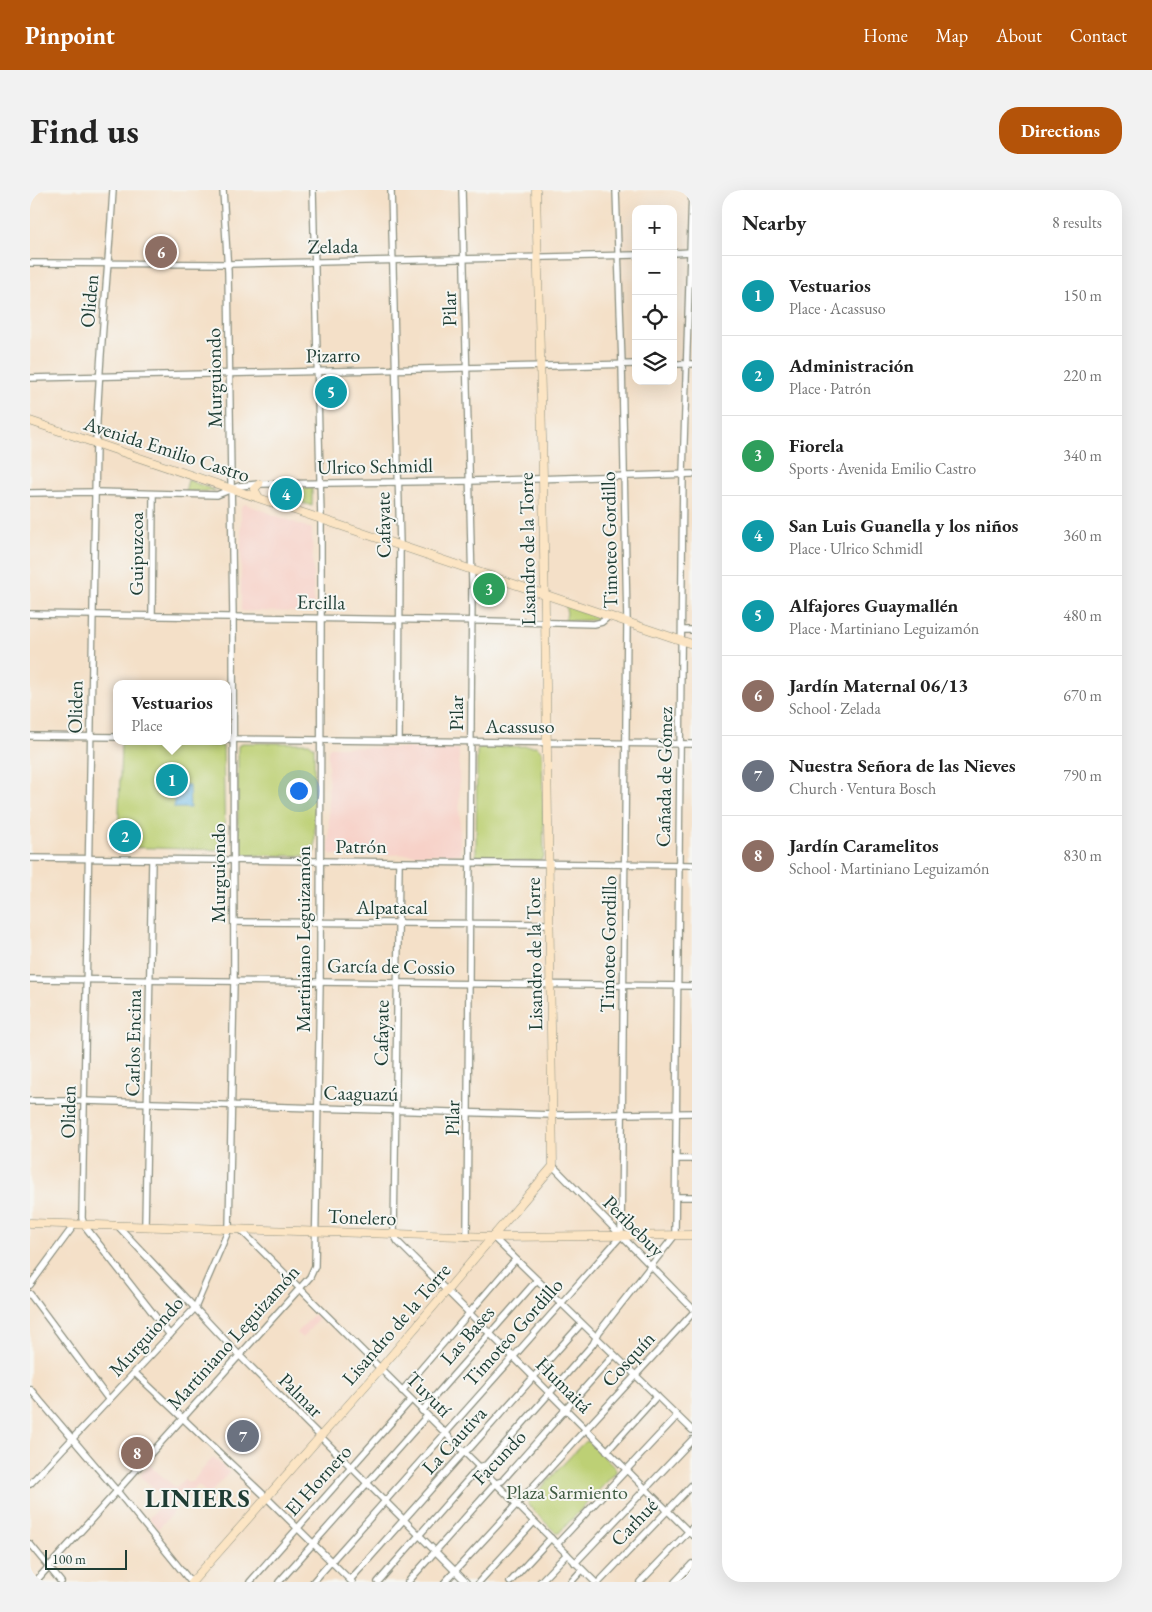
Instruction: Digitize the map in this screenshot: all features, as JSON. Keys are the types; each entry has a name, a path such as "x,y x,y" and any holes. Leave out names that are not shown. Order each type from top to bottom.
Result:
{"street":[{"name":"Oliden","path":"84,1225 82,1216 96,443 98,377 109,264 113,190"},
{"name":"Murguiondo","path":"223,190 228,264 233,488 231,698"},
{"name":"Martiniano Leguizamón","path":"35,1582 313,1272 316,1232 320,982 321,518 312,190"},
{"name":"Cafayate","path":"391,190 400,546 399,740"},
{"name":"Pilar","path":"462,190 472,570 467,1237"},
{"name":"Lisandro de la Torre","path":"192,1582 380,1368 553,1166 543,478 536,190"},
{"name":"Timoteo Gordillo","path":"314,1582 621,1236 627,622 622,364 616,190"},
{"name":"Cañada de Gómez","path":"676,1235 683,474 690,364 692,190"},
{"path":"677,253 691,252"},
{"name":"Zelada","path":"30,263 228,264 632,255"},
{"name":"Pizarro","path":"30,378 540,368 632,364"},
{"path":"677,364 690,364"},
{"name":"Avenida Emilio Castro","path":"30,421 258,496 692,644"},
{"name":"Ulrico Schmidl","path":"30,493 95,492 217,495 233,488 259,484 470,481 692,474"},
{"path":"258,496 254,489 259,484"},
{"name":"Guipuzcoa","path":"152,615 153,494"},
{"name":"Ercilla","path":"30,614 472,620 594,624 602,622 610,616"},
{"path":"682,630 692,630"},
{"path":"30,736 113,737"},
{"name":"Acassuso","path":"231,739 692,744"},
{"name":"Murguiondo","path":"30,1484 194,1308 228,1229 234,981 234,861 230,745"},
{"name":"Patrón","path":"30,858 692,865"},
{"name":"Carlos Encina","path":"145,1226 152,860"},
{"name":"Cafayate","path":"394,1235 399,983 399,862"},
{"name":"Alpatacal","path":"234,922 549,924"},
{"name":"García de Cossio","path":"30,979 692,986"},
{"name":"Caaguazú","path":"30,1101 553,1115 692,1113"},
{"path":"677,1159 692,1159"},
{"name":"Peribebuy","path":"553,1166 692,1308"},
{"path":"677,1197 692,1196"},
{"name":"Tonelero","path":"30,1223 467,1237 692,1235"},
{"path":"30,1285 75,1224"},
{"path":"84,1225 170,1335"},
{"name":"Palmar","path":"118,1226 238,1355 466,1582"},
{"name":"Tuyutí","path":"240,1229 594,1582"},
{"name":"Humaitá","path":"394,1235 398,1242 446,1291 667,1511 691,1532"},
{"path":"378,1582 479,1467 486,1465 593,1344 599,1332 676,1235"},
{"path":"493,1237 692,1430"},
{"path":"402,1390 515,1260"},
{"name":"Las Bases","path":"422,1411 537,1280"},
{"path":"30,1294 109,1400"},
{"name":"Cosquín","path":"445,1582 692,1314"},
{"name":"La Cautiva","path":"351,1581 403,1519 534,1378 581,1324"},
{"name":"Facundo","path":"408,1582 496,1483 502,1481 614,1355"},
{"path":"135,1373 266,1497 351,1581"},
{"path":"30,1389 192,1582"},
{"path":"607,1451 657,1396"},
{"name":"El Hornero","path":"250,1582 411,1400"},
{"path":"279,1582 427,1416"},
{"path":"557,1544 677,1416"},
{"path":"576,1563 692,1440"},
{"name":"Carhué","path":"599,1582 692,1485"},
{"path":"479,1582 534,1522"},
{"path":"640,1582 691,1532"},
{"path":"510,1582 550,1538"},
{"path":"30,1544 61,1582"},
{"path":"540,1582 566,1554"},
{"path":"676,1582 692,1564"},
{"path":"571,1582 582,1570"}],"shaded area":[{"path":"245,504 312,529 314,609 310,612 241,611 241,507"},
{"path":"330,747 459,749 460,854 332,855 329,852 328,750"},
{"path":"314,1314 319,1319 302,1338 297,1333"},
{"path":"213,1457 229,1472 209,1495 198,1485 158,1529 149,1518 166,1499 140,1476 149,1465 176,1488 184,1479 192,1482"}],"green space":[{"path":"188,480 216,491 185,492"},
{"path":"284,486 312,488 312,506 279,495 279,489"},
{"path":"565,605 596,617 597,620 565,621 567,613"},
{"path":"242,743 309,743 314,747 315,851 310,856 241,855 238,852 238,746"},
{"path":"121,745 223,746 225,850 118,847"},
{"path":"536,746 542,751 544,857 539,861 481,860 476,855 477,751 481,747"},
{"name":"Plaza Sarmiento","path":"588,1441 616,1469 616,1472 559,1533 556,1533 528,1505 528,1502 584,1442"}],"water":[{"path":"174,785 189,785 190,808 174,808"}],"place":[{"name":"Jardín Maternal 06/13","path":"161,252"},
{"name":"Alfajores Guaymallén","path":"331,392"},
{"name":"San Luis Guanella y los niños","path":"286,494"},
{"name":"Fiorela","path":"489,589"},
{"name":"Vestuarios","path":"172,780"},
{"name":"Administración","path":"125,836"},
{"name":"Nuestra Señora de las Nieves","path":"243,1436"},
{"name":"Jardín Caramelitos","path":"137,1453"}],"district":[{"name":"LINIERS","path":"198,1498"}]}
